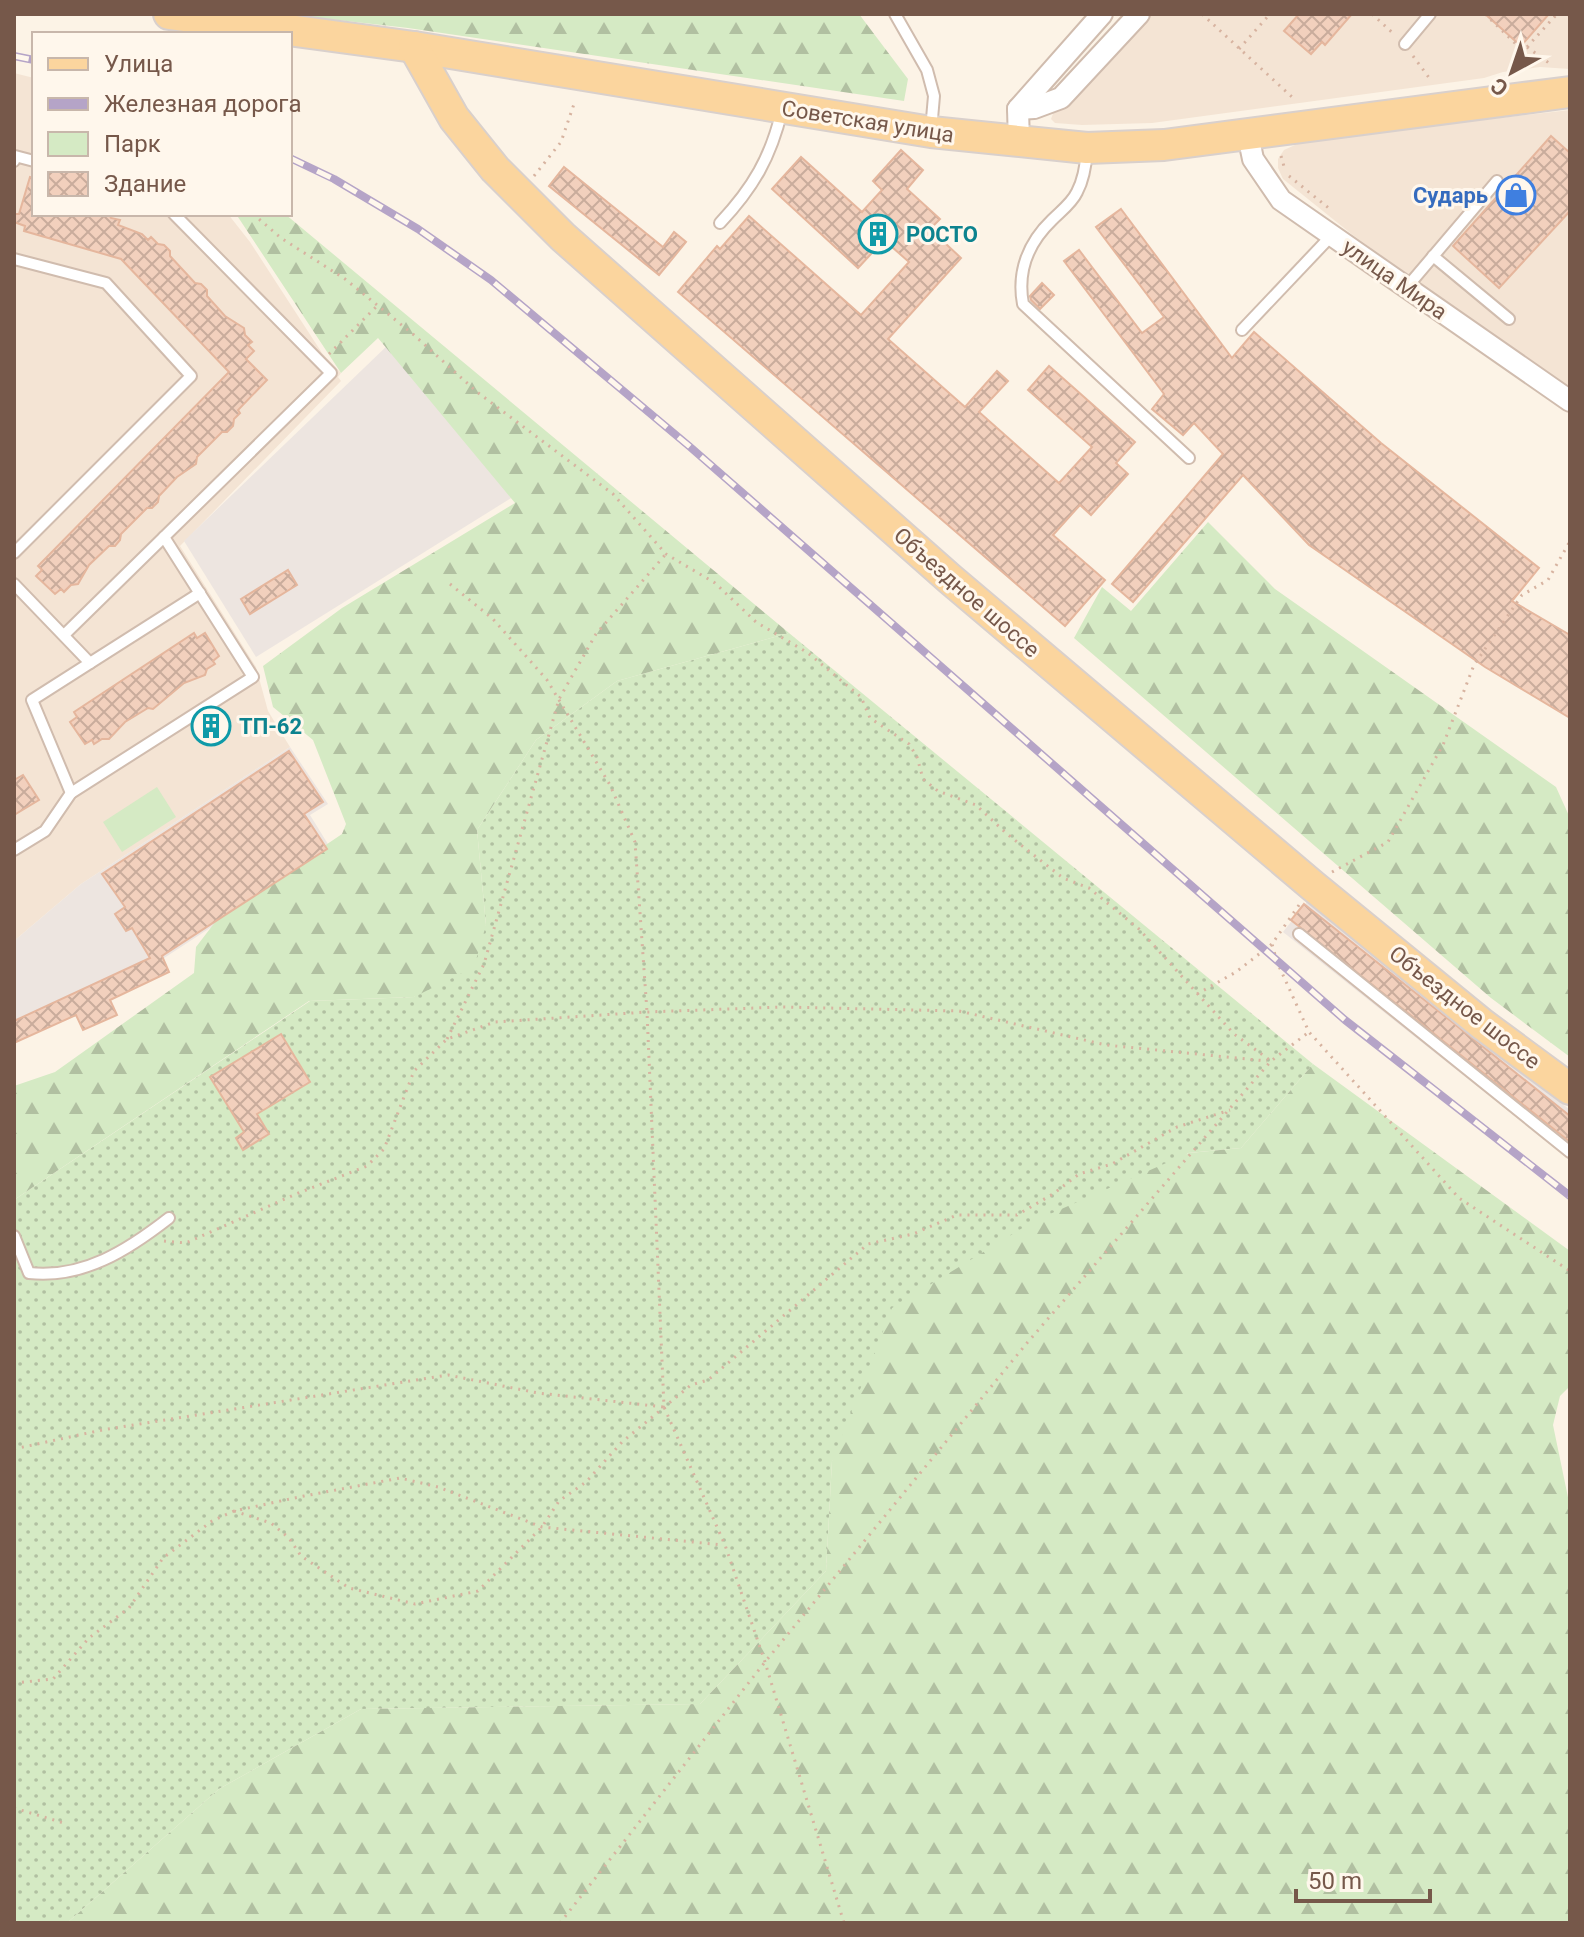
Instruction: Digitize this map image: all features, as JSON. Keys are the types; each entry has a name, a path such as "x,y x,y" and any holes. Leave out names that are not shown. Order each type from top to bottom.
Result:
{"main road":[{"name":"Советская улица","path":"169,14 414,47 931,132 1087,148 1155,146 1570,92"},
{"name":"Объездное шоссе","path":"414,47 454,118 495,169 563,237 950,579 1313,886 1482,1024 1570,1089"}],"street":[{"path":"1019,143 1018,109 1102,14"},
{"path":"1018,109 1034,108 1061,98 1139,14"},
{"name":"улица Мира","path":"1248,135 1253,159 1281,200 1570,401"}],"lane":[{"path":"895,14 927,70 934,96 931,132"},
{"path":"1405,44 1430,14"},
{"path":"720,223 750,189 773,139 782,108"},
{"path":"1087,148 1086,167 1077,194 1038,238 1021,271 1023,304 1189,458"},
{"path":"1407,287 1497,181"},
{"path":"64,635 331,373 176,216"},
{"path":"1242,330 1306,270 1332,235"},
{"path":"1433,256 1509,319"},
{"path":"14,259 106,283 191,376 14,553"},
{"path":"14,850 45,831 71,793 253,677 164,537"},
{"path":"14,584 90,663"},
{"path":"71,793 32,700 200,593"},
{"path":"1299,934 1570,1152"},
{"path":"14,1236 29,1273 50,1275 105,1260 133,1246 169,1218"}],"path":[{"path":"1202,14 1292,97"},
{"path":"1239,49 1270,14"},
{"path":"1485,14 1520,48 1527,47 1557,14"},
{"path":"1527,47 1549,63"},
{"path":"520,194 561,142 574,104"},
{"path":"255,216 281,238 345,279 477,392 613,494 666,554 715,583 756,622 808,653 851,688 861,697 870,718 909,744 917,757 923,779 938,791 976,805 1063,878 1089,888 1139,929 1234,1034 1271,1061"},
{"path":"320,362 377,305"},
{"path":"1197,994 1236,972 1272,944 1313,886 1328,874 1388,842 1443,745 1474,665 1522,595 1548,580 1570,541"},
{"path":"133,1246 159,1241 186,1243 367,1166 384,1149 414,1071 447,1039 484,964 559,699 596,634 666,554"},
{"path":"450,584 493,619 547,680 610,785 635,842 647,1012 664,1407 725,1545 765,1662 844,1923"},
{"path":"1272,944 1309,1032 1459,1198 1570,1271"},
{"path":"447,1039 495,1022 647,1012 783,1007 959,1011 1106,1045 1271,1061"},
{"path":"560,1923 765,1662 1027,1343 1271,1061 1309,1032"},
{"path":"234,1511 271,1523 289,1538 301,1556 349,1588 415,1604 478,1591 542,1527 559,1501 586,1482 622,1442 691,1385 708,1380 868,1244 913,1234 957,1215 1017,1215 1079,1174 1112,1164 1177,1127 1230,1110"},
{"path":"14,1449 102,1430 448,1375 538,1393 664,1407"},
{"path":"14,1683 53,1679 89,1638 129,1608 163,1558 212,1521 234,1511 400,1478 438,1487 542,1527 725,1545"},
{"path":"14,1808 67,1824"}],"shaded area":[{"path":"1148,14 1570,14 1570,69 1540,67 1484,78 1152,123 1055,123 1051,119 1054,111"},
{"path":"14,73 32,78 32,216 230,216 322,353 341,373 338,377 341,381 180,546 256,667 268,711 290,747 81,884 14,941"},
{"path":"1570,110 1570,389 1354,236 1283,179 1278,168 1278,159 1284,150 1306,140"},
{"path":"390,343 524,490 256,657 184,541"},
{"path":"290,747 328,804 310,815 331,849 135,977 14,1030 14,941 81,884"},
{"path":"1309,899 1570,1110 1570,1160 1283,932"}],"green space":[{"path":"285,14 859,14 908,79 904,101 408,28"},
{"path":"237,216 287,216 789,633 617,681 536,740 477,830 486,925 474,967 414,997 309,1001 14,1200 14,1086 55,1072 194,973 196,947 219,917 342,834 346,824 313,740 273,707 263,666 342,608 515,503 378,338 341,373"},
{"path":"1208,522 1275,589 1556,787 1570,818 1570,1057 1491,998 1074,638 1102,587 1131,611"},
{"path":"789,633 1313,1064 1241,1148 1188,1153 832,1461 826,1571 700,1704 361,1709 219,1789 67,1923 14,1923 14,1200 310,1001 414,997 486,925 477,830 536,740 617,681"},
{"path":"157,787 176,817 122,852 103,822"},
{"path":"1313,1064 1570,1251 1570,1386 1560,1396 1553,1425 1570,1507 1570,1923 67,1923 219,1789 361,1709 700,1704 826,1571 832,1461 892,1308 1034,1221 1189,1153 1241,1148"}],"building":[{"path":"1299,14 1352,14 1325,45 1322,42 1311,54 1284,31"},
{"path":"1485,14 1549,14 1521,46"},
{"path":"1551,136 1570,153 1570,211 1499,288 1453,246"},
{"path":"901,150 923,170 907,189 940,219 930,229 961,258 888,339 965,407 997,371 1008,381 979,412 1059,483 1092,447 1028,390 1049,366 1135,442 1116,463 1128,474 1091,515 1080,505 1053,535 1105,580 1065,626 678,292 717,246 720,249 749,216 861,315 909,262 884,240 858,268 772,189 801,157 862,212 882,190 873,181"},
{"path":"564,167 663,247 674,232 686,242 659,275 549,186"},
{"path":"30,177 32,216 110,216 120,220 118,225 164,245 195,283 207,290 207,296 225,316 244,328 245,335 252,342 248,345 254,351 246,359 267,380 238,410 240,413 234,419 233,426 222,432 197,457 196,464 177,477 159,496 158,502 147,508 121,534 115,546 109,546 89,565 78,584 55,594 36,576 42,570 38,566 229,372 121,259 24,231 25,226 14,222 14,214 19,214"},
{"path":"1121,209 1232,358 1254,332 1381,443 1539,568 1512,601 1570,635 1570,718 1485,667 1309,545 1243,475 1133,602 1112,584 1223,454 1194,423 1183,435 1152,409 1164,394 1064,261 1079,250 1142,333 1164,317 1096,227"},
{"path":"1042,283 1054,295 1040,309 1030,296"},
{"path":"288,570 297,585 250,614 241,599"},
{"path":"194,633 197,638 205,633 219,656 205,675 184,683 153,709 148,708 125,722 109,739 94,744 92,740 85,744 70,722 77,717 74,712"},
{"path":"289,751 323,802 304,814 327,849 162,956 169,972 110,1000 117,1015 83,1030 76,1015 14,1043 14,1021 150,958 132,928 126,931 115,914 125,907 102,874"},
{"path":"23,775 39,800 14,815 14,780"},
{"path":"1304,904 1570,1116 1570,1142 1291,920"},
{"path":"281,1034 310,1082 257,1114 269,1134 243,1150 236,1138 244,1132 210,1077"}],"railway":[{"path":"14,56 32,60"},
{"path":"292,159 334,179 418,229 491,280 689,446 1345,1020 1570,1196"}],"place":[{"name":"Сударь","path":"1516,195"},
{"name":"РОСТО","path":"878,234"},
{"name":"ТП-62","path":"211,726"}]}
